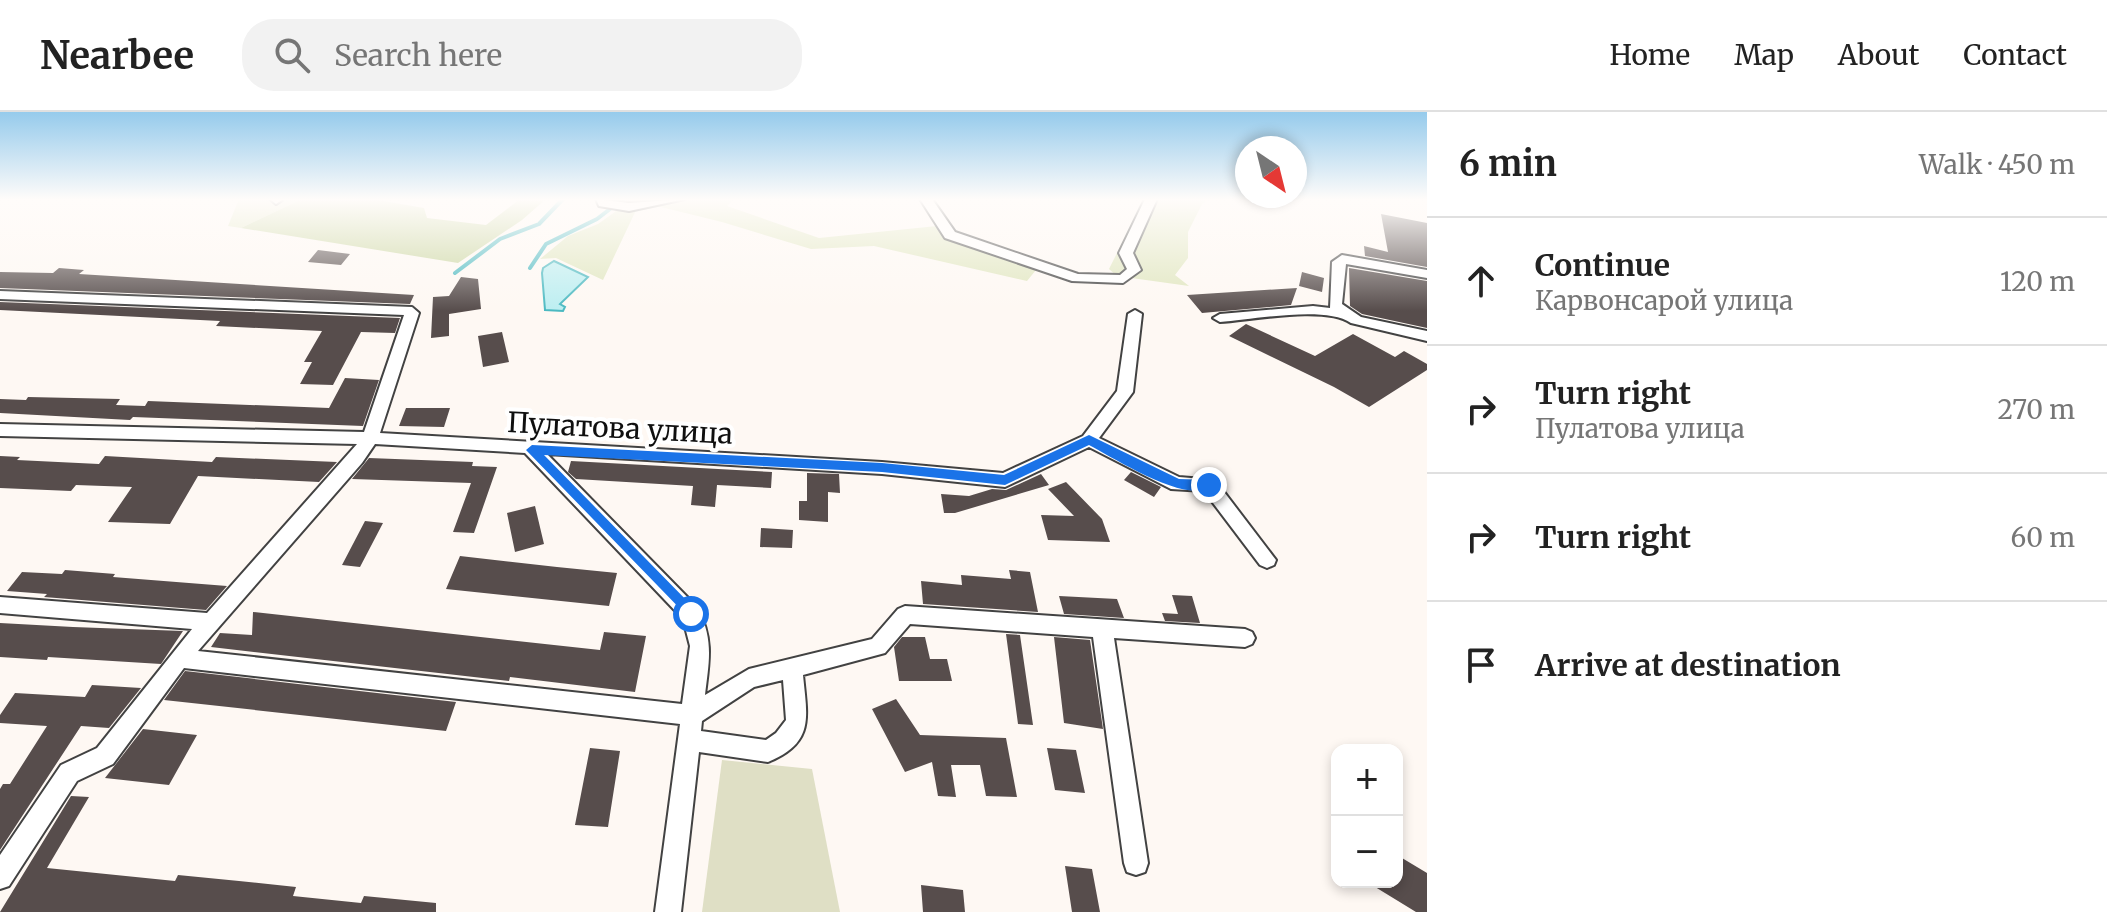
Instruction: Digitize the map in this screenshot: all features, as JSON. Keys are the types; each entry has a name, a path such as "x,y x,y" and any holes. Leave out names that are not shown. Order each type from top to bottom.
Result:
{"street":[{"path":"954,236 1077,278 1123,279 1134,270 1126,253 1134,236"},
{"path":"1427,274 1342,259 1339,262 1335,305 1356,320 1427,336"},
{"path":"0,295 407,310 412,313 370,438 356,459 179,658 105,756 69,773 3,869"},
{"path":"1220,318 1313,310 1344,314"},
{"name":"Пулатова улица","path":"0,430 370,438 532,450 882,468 1005,480 1089,440 1125,392 1135,314"},
{"path":"1089,440 1177,484 1209,485 1267,560"},
{"path":"532,450 691,614 699,633 693,715 668,912"},
{"path":"0,605 211,622"},
{"path":"179,658 693,715 749,679 878,647 905,615 1245,638"},
{"path":"1102,628 1136,863"},
{"path":"690,740 768,751 784,741 797,723 792,668"}],"green space":[{"path":"293,236 498,236 458,263"},
{"path":"568,236 624,236 603,280 556,258 540,259"},
{"path":"769,236 960,236 1036,270 1027,281 874,246 811,249"},
{"path":"1125,236 1188,236 1188,258 1175,275 1189,286 1117,276 1109,269"},
{"path":"722,760 812,769 840,912 702,912"}],"water":[{"path":"554,261 588,277 560,304 565,307 563,311 545,310 542,273 543,268"}],"building":[{"path":"1385,236 1427,236 1427,267 1365,256 1364,246 1388,252"},
{"path":"318,250 350,254 341,265 308,262"},
{"path":"59,268 84,270 79,274 414,295 410,304 0,288 0,272 53,273"},
{"path":"1349,268 1427,281 1427,328 1362,314 1350,306"},
{"path":"1302,272 1324,278 1322,292 1299,286"},
{"path":"461,277 478,279 481,309 449,314 449,336 431,338 433,297 449,296"},
{"path":"1297,288 1291,305 1202,313 1187,295"},
{"path":"0,302 400,318 395,333 361,332 333,385 300,384 312,362 304,362 322,331 216,326 220,321 0,310"},
{"path":"1246,324 1315,356 1353,334 1395,357 1404,351 1427,364 1427,370 1369,407 1229,336"},
{"path":"502,332 509,362 483,367 478,336"},
{"path":"345,378 379,380 363,426 0,413 0,399 26,400 28,397 120,399 116,405 145,406 148,401 329,408"},
{"path":"406,408 450,408 444,427 399,426"},
{"path":"0,456 20,457 17,460 99,464 105,456 212,462 216,457 337,462 319,482 198,476 170,524 108,522 132,487 76,485 71,491 0,488"},
{"path":"369,458 473,462 472,466 497,467 474,533 453,532 471,483 352,479"},
{"path":"571,461 772,472 771,488 717,485 715,507 691,505 693,486 576,479 568,472"},
{"path":"1131,472 1161,487 1154,497 1124,480"},
{"path":"807,473 839,474 840,493 828,492 828,522 799,520 799,501 807,501"},
{"path":"1041,474 1049,485 955,513 944,513 941,494 969,496 992,489 1006,490"},
{"path":"1066,482 1102,519 1110,542 1048,540 1041,515 1074,516 1048,489"},
{"path":"535,506 544,544 515,552 507,513"},
{"path":"365,521 383,523 360,567 342,565"},
{"path":"761,528 793,530 792,548 760,547"},
{"path":"460,556 617,573 609,606 446,589"},
{"path":"65,570 227,586 206,610 44,597 47,594 7,591 22,572 62,574"},
{"path":"1009,570 1030,572 1038,612 923,604 921,581 962,585 961,575 1011,579"},
{"path":"1172,595 1192,596 1200,623 1165,621 1162,613 1178,614"},
{"path":"1059,596 1117,599 1124,618 1064,614"},
{"path":"253,612 600,650 604,632 646,636 635,692 211,647 220,633 252,635"},
{"path":"0,623 183,631 161,664 48,657 47,660 0,657"},
{"path":"1006,634 1020,635 1033,725 1018,724"},
{"path":"902,637 925,637 930,659 947,659 952,681 899,681 894,647"},
{"path":"1054,637 1090,640 1103,729 1064,723"},
{"path":"185,671 456,702 446,731 164,700"},
{"path":"92,685 141,688 109,728 81,726 0,850 0,789 3,784 10,784 47,726 0,723 0,715 15,693 85,697"},
{"path":"896,699 920,735 1006,738 1017,797 986,796 980,765 951,765 956,797 938,796 932,762 905,772 872,709"},
{"path":"143,729 197,735 169,785 105,778"},
{"path":"590,748 620,751 608,827 575,825"},
{"path":"1047,748 1076,750 1085,793 1055,790"},
{"path":"71,796 89,797 47,868 175,881 178,875 296,887 293,896 361,903 364,896 436,903 436,912 0,912"},
{"path":"1403,859 1427,873 1427,912 1416,912 1377,888 1403,888"},
{"path":"1065,866 1092,869 1100,912 1072,912"},
{"path":"921,885 963,890 965,912 923,912"}],"waterway":[{"path":"455,273 507,236"},
{"path":"530,268 546,244 562,236"}],"route":[{"path":"691,614 532,450 882,468 1005,480 1089,440 1177,484 1209,485"}]}
